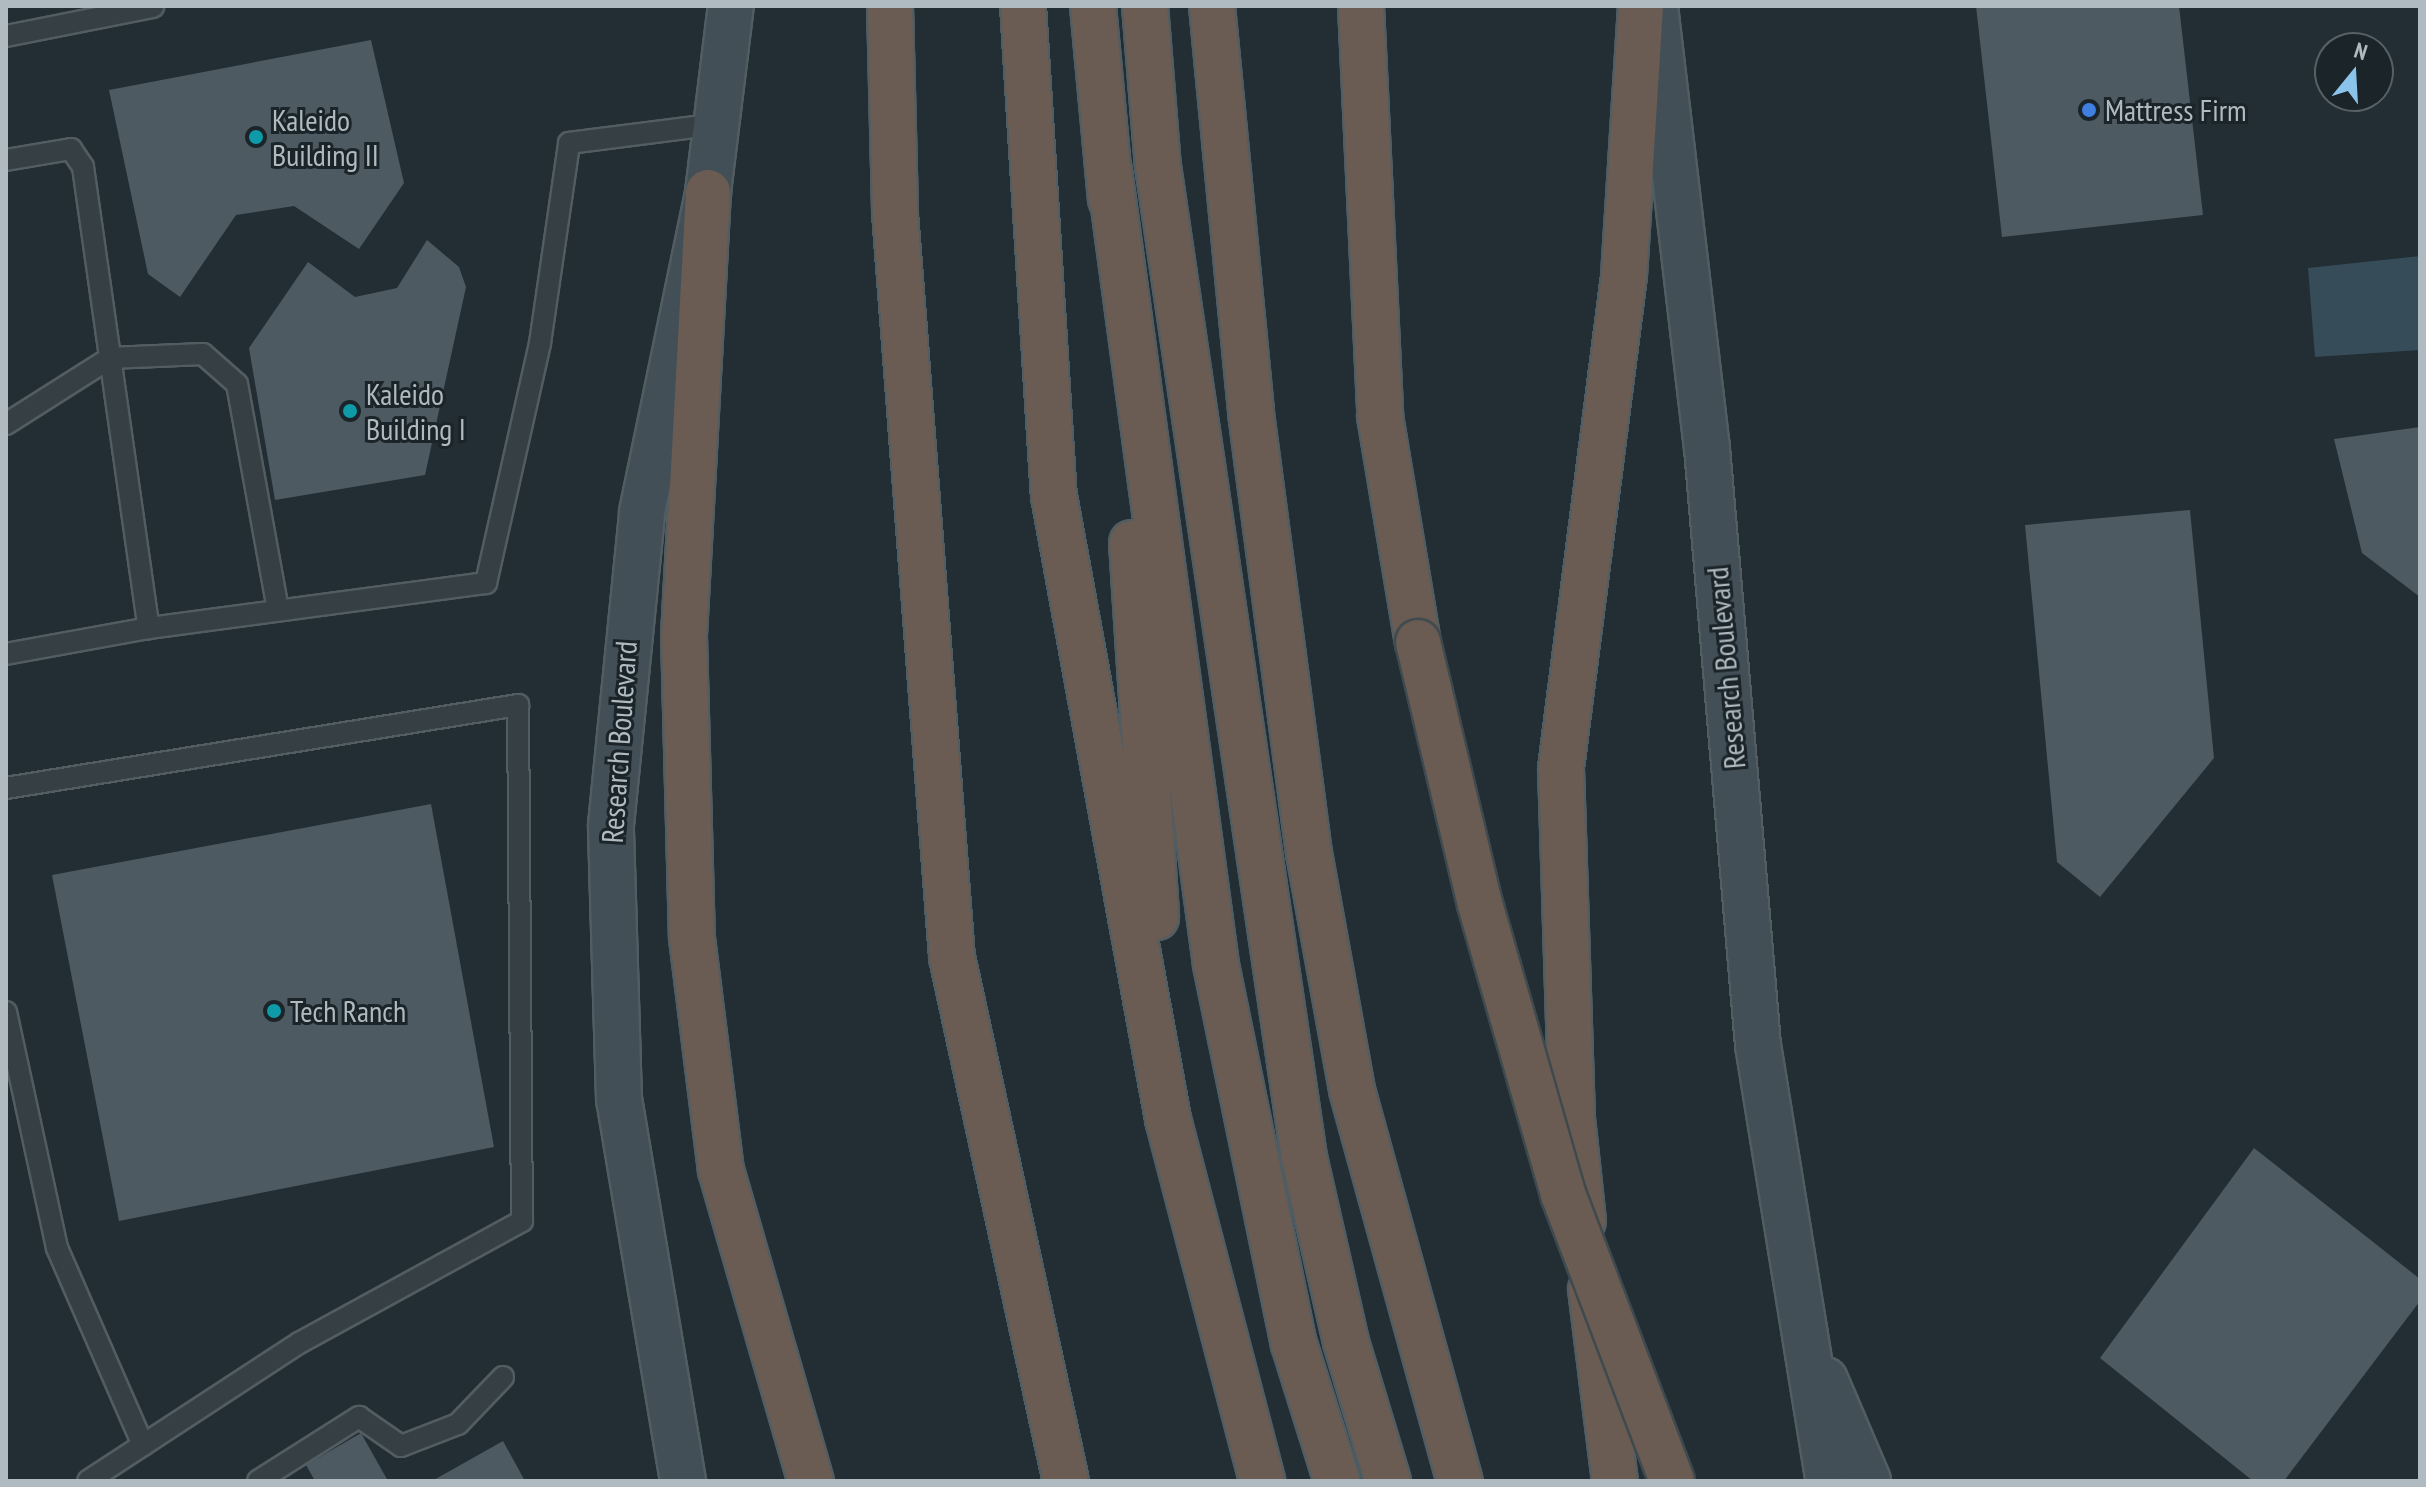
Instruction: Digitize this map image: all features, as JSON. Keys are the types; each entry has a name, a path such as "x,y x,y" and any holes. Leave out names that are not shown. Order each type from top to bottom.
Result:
{"highway":[{"path":"890,6 895,213 952,957 1066,1481"},
{"path":"1023,6 1054,496 1168,1119 1262,1481"},
{"path":"1093,6 1109,170 1168,1119"},
{"path":"1145,6 1158,166 1304,1157 1346,1342 1388,1481"},
{"path":"1212,6 1251,413 1309,853"},
{"path":"1361,6 1380,416 1418,642 1480,904 1563,1194 1672,1481"},
{"path":"1615,1481 1572,1118 1561,768 1624,276 1641,6"},
{"path":"1158,166 1309,853 1352,1090 1460,1481"},
{"path":"1109,170 1216,965 1294,1344 1337,1481"},
{"path":"708,192 684,636 692,938 721,1170 811,1481"}],"main road":[{"name":"Research Boulevard","path":"683,1481 619,1100 611,825 642,512 708,192 731,6"},
{"name":"Research Boulevard","path":"1655,6 1707,448 1758,1045 1803,1329"},
{"path":"1803,1329 1829,1481"},
{"path":"1803,1329 1868,1481"}],"lane":[{"path":"6,36 153,7"},
{"path":"6,654 149,628 486,583 540,343 569,143 717,124"},
{"path":"6,160 71,149 83,167 149,628"},
{"path":"6,424 110,358 203,354 237,384 278,610"},
{"path":"6,788 518,705 522,1221 299,1343 88,1481"},
{"path":"6,1012 57,1248 143,1445"},
{"path":"258,1481 359,1417 401,1446 458,1424 503,1377"}],"water":[{"path":"2420,256 2420,350 2315,357 2308,268"}],"building":[{"name":"Mattress Firm","path":"1976,6 2179,6 2203,215 2002,237"},
{"name":"Kaleido Building II","path":"371,40 404,183 359,249 294,206 236,215 180,297 148,274 109,90"},
{"name":"Kaleido Building I","path":"427,240 459,267 466,287 425,475 275,500 249,348 308,262 355,297 397,288"},
{"path":"2420,427 2420,597 2362,553 2334,439"},
{"path":"2190,510 2214,758 2100,897 2057,862 2025,525"},
{"name":"Tech Ranch","path":"431,804 494,1147 119,1221 52,875"},
{"path":"2254,1148 2420,1279 2420,1301 2284,1481 2253,1481 2100,1358"},
{"path":"361,1433 388,1481 315,1481 306,1465"},
{"path":"503,1441 525,1481 432,1481"}],"place":[{"name":"Mattress Firm","path":"2089,110"},
{"name":"Kaleido Building II","path":"256,137"},
{"name":"Kaleido Building I","path":"350,411"},
{"name":"Tech Ranch","path":"274,1011"}]}
